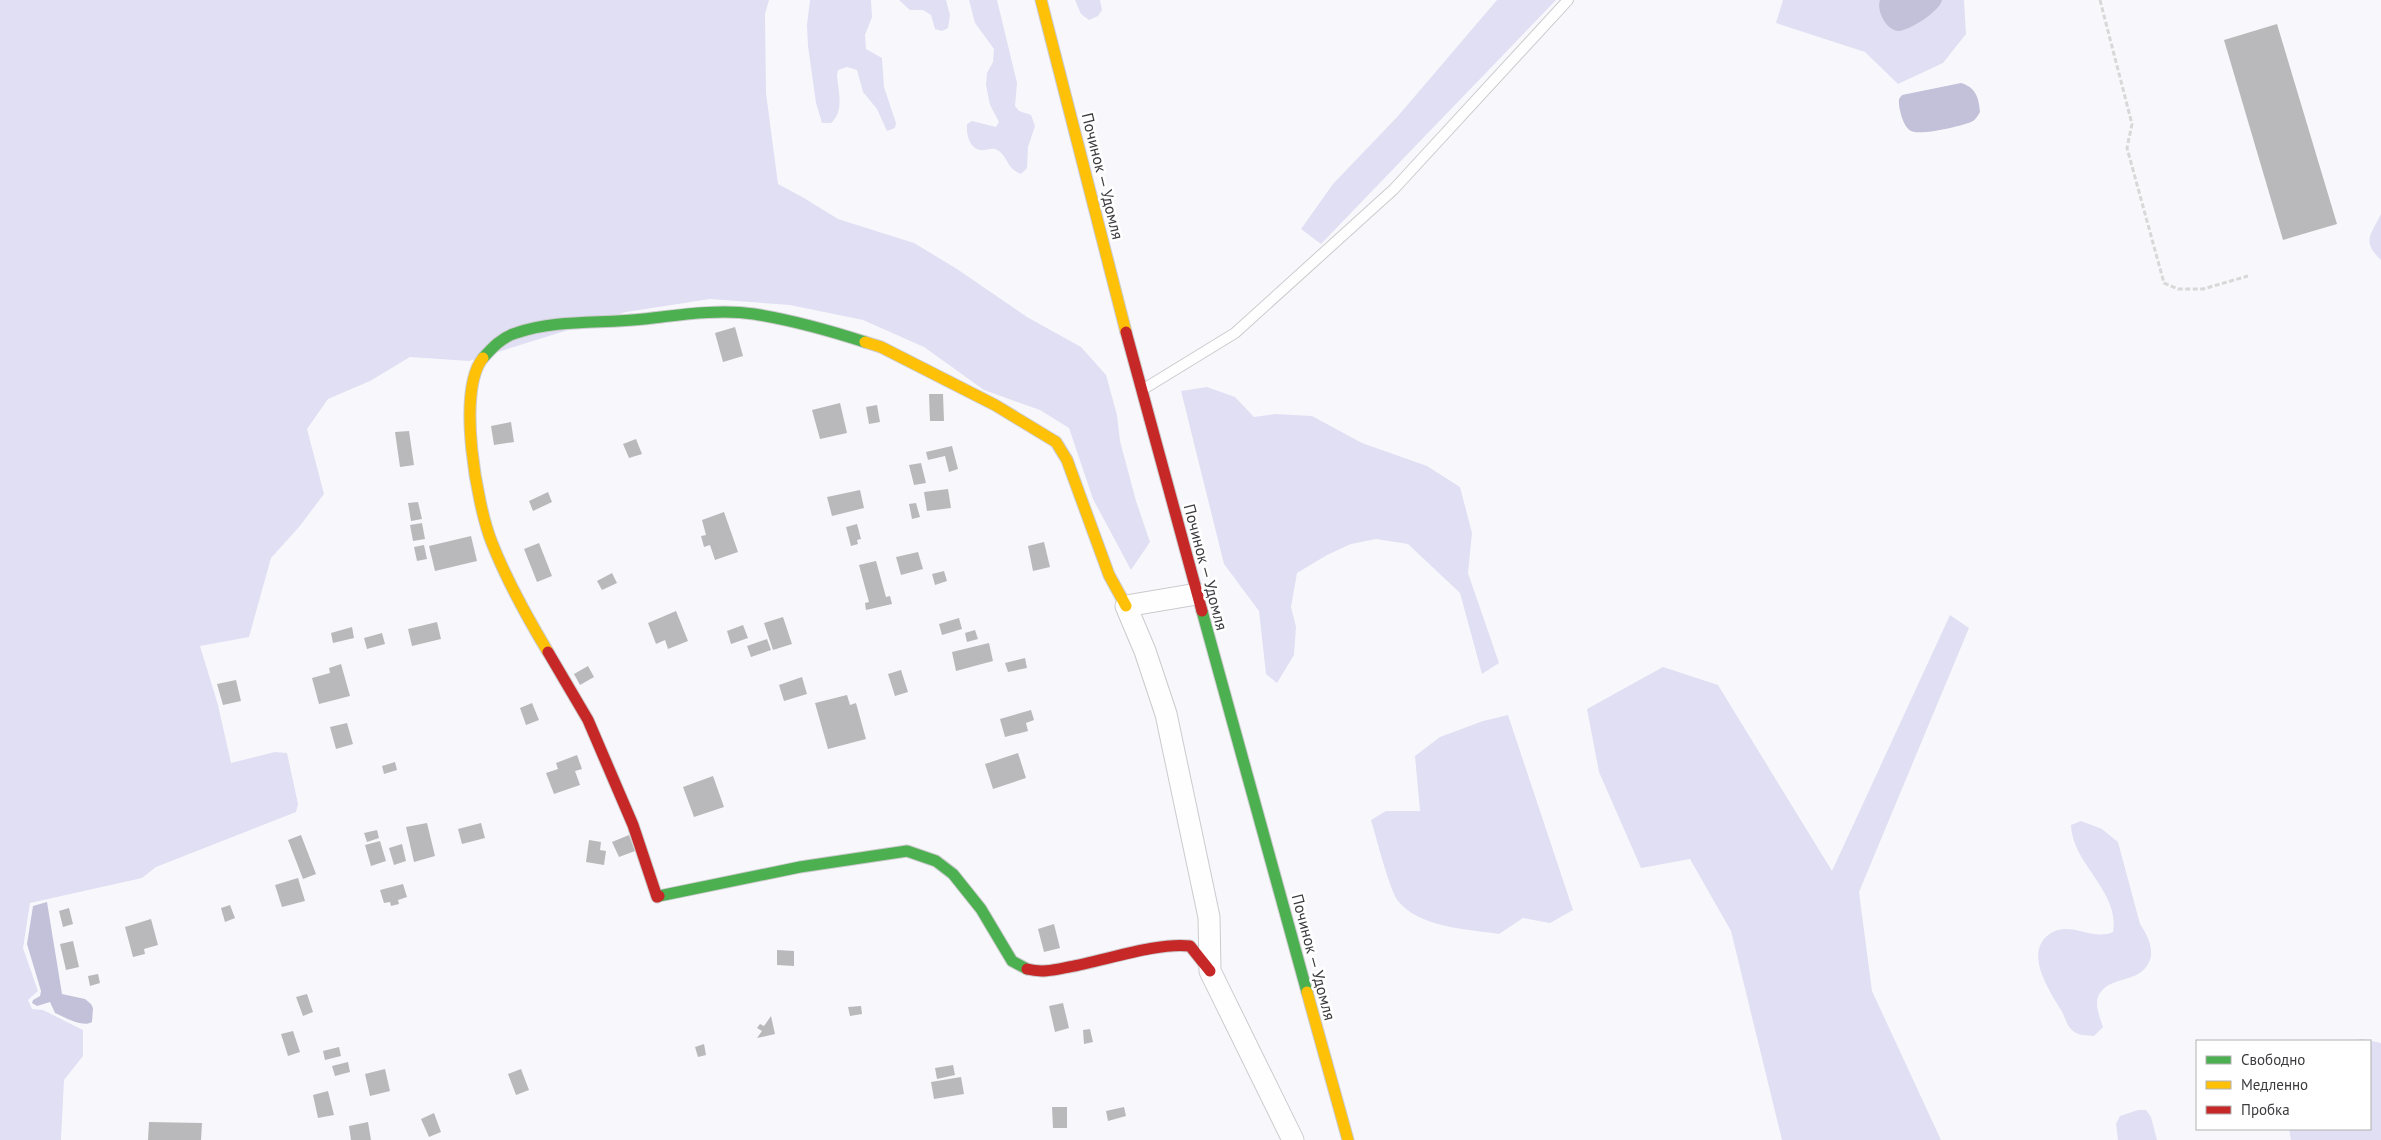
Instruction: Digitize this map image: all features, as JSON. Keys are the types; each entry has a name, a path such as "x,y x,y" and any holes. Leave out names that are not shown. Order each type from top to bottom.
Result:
{"street":[{"name":"Починок — Удомля","path":"1041,0 1141,390 1348,1140"},
{"path":"1210,972 1209,917 1166,714 1145,651 1126,606 1109,575 1067,460 1056,442 995,405 881,347 811,325 752,314 683,313 643,319 565,322 514,332 493,346 480,362 474,381 469,411 470,440 479,492 491,541 504,572 538,636 588,720 633,825 657,897 800,867 907,852 936,861 953,874 981,909 1012,961 1024,968 1039,972 1175,944 1190,946 1210,972 1293,1140"},
{"path":"1126,606 1197,594"}],"lane":[{"path":"1141,390 1235,333 1394,189 1568,0"}],"path":[{"path":"2100,0 2132,124 2127,148 2164,283 2178,290 2203,289 2248,276"}],"shaded area":[{"path":"0,0 769,0 765,14 766,93 778,184 838,219 914,243 957,269 1027,317 1081,347 1106,375 1117,415 1120,441 1136,501 1150,542 1131,570 1093,499 1069,428 1040,410 984,390 924,347 863,320 790,305 710,299 626,312 469,361 410,357 370,381 328,399 307,429 324,494 299,527 271,558 249,637 200,646 218,705 231,763 275,752 287,753 298,804 296,812 156,867 142,878 30,903 23,948 38,991 28,1000 32,1009 43,1010 83,1030 83,1056 64,1080 61,1140 0,1140"},
{"path":"810,0 871,0 872,17 865,35 866,49 882,58 884,87 896,123 895,128 887,131 877,109 863,92 857,70 847,67 838,70 837,75 840,100 838,113 831,123 822,123 816,103 808,46 807,25"},
{"path":"899,0 946,0 950,15 948,28 942,31 935,29 931,15 923,10 910,10"},
{"path":"969,0 997,0 1017,83 1015,106 1019,111 1031,115 1035,126 1028,147 1027,168 1021,174 1010,166 999,151 994,149 976,149 968,136 967,124 972,121 996,127 999,122 990,105 986,85 987,73 993,62 994,49 975,23"},
{"path":"1075,0 1100,0 1102,10 1098,16 1089,20 1081,14"},
{"path":"1497,0 1556,0 1321,244 1301,229 1333,184 1398,116"},
{"path":"1783,0 1964,0 1966,34 1943,63 1898,84 1865,52 1776,23"},
{"path":"1880,0 1942,0 1936,9 1923,20 1909,28 1898,31 1890,27 1883,19 1879,9"},
{"path":"1961,83 1973,90 1979,102 1980,112 1974,120 1942,130 1916,132 1908,129 1903,121 1899,107 1899,99 1902,95"},
{"path":"2381,214 2381,260 2371,248 2370,238"},
{"path":"1207,387 1235,397 1254,417 1275,414 1312,416 1362,443 1427,466 1460,487 1472,533 1468,573 1499,663 1482,674 1460,593 1408,544 1376,539 1351,544 1327,555 1297,573 1291,607 1296,627 1294,655 1277,683 1266,674 1259,611 1224,564 1181,391"},
{"path":"1950,615 1969,628 1859,892 1872,991 1941,1140 1782,1140 1731,931 1690,859 1641,868 1599,772 1587,709 1663,667 1718,685 1832,871"},
{"path":"1508,715 1573,910 1550,923 1523,918 1499,934 1445,926 1431,922 1407,910 1394,895 1371,820 1386,811 1420,811 1415,756 1440,737 1483,721"},
{"path":"2081,821 2102,829 2118,842 2140,924 2147,937 2151,951 2150,960 2146,968 2140,973 2105,987 2100,993 2097,1006 2103,1027 2094,1036 2079,1034 2070,1028 2050,992 2040,970 2038,959 2039,949 2044,939 2060,929 2098,934 2113,932 2113,917 2110,903 2073,839 2071,825"},
{"path":"47,902 62,994 85,999 91,1004 93,1008 92,1022 88,1024 74,1021 55,1013 50,1002 37,1006 32,1003 33,1000 40,996 41,991 27,944 33,906"},
{"path":"2371,1041 2381,1043 2381,1140 2291,1140 2289,1130 2371,1130"},
{"path":"2138,1110 2146,1110 2151,1117 2157,1140 2118,1140 2116,1124 2120,1116"}],"building":[{"path":"2277,24 2337,224 2283,240 2224,40"},
{"path":"735,327 743,356 723,362 715,333"},
{"path":"929,394 943,394 944,421 930,421"},
{"path":"840,403 847,433 820,439 812,410"},
{"path":"877,405 880,422 869,424 866,407"},
{"path":"511,422 514,442 494,445 491,426"},
{"path":"409,431 414,465 400,467 395,432"},
{"path":"636,439 642,454 629,458 623,444"},
{"path":"952,446 958,469 949,472 945,456 928,460 926,452"},
{"path":"921,463 926,483 914,485 909,465"},
{"path":"948,489 951,508 927,511 924,492"},
{"path":"860,490 864,508 832,516 827,497"},
{"path":"548,492 552,502 533,511 529,501"},
{"path":"418,502 422,519 411,521 408,503"},
{"path":"916,503 920,517 912,519 909,504"},
{"path":"724,512 738,552 715,560 710,545 704,547 701,536 706,535 702,520"},
{"path":"422,523 425,539 413,541 410,525"},
{"path":"857,524 861,539 857,540 858,544 851,546 846,527"},
{"path":"471,536 477,561 435,571 429,546"},
{"path":"1044,542 1050,567 1033,571 1028,546"},
{"path":"539,543 552,576 537,582 524,549"},
{"path":"424,545 427,559 417,561 414,547"},
{"path":"918,552 923,569 901,575 896,557"},
{"path":"876,561 886,597 890,596 892,604 866,610 865,603 869,602 859,565"},
{"path":"944,571 947,581 935,585 932,574"},
{"path":"612,573 617,583 602,590 597,581"},
{"path":"676,611 688,641 668,649 665,640 656,644 648,623"},
{"path":"783,617 792,644 773,650 764,623"},
{"path":"959,618 962,629 942,635 939,624"},
{"path":"437,622 441,639 412,646 408,629"},
{"path":"743,625 748,638 731,644 727,631"},
{"path":"352,627 354,638 333,643 331,633"},
{"path":"975,630 978,639 967,642 965,633"},
{"path":"382,633 385,644 367,649 364,638"},
{"path":"767,639 771,650 751,657 747,646"},
{"path":"989,643 993,661 956,671 952,652"},
{"path":"1025,658 1027,668 1008,672 1005,663"},
{"path":"341,664 350,696 319,704 312,678 330,673 329,668"},
{"path":"588,666 594,677 580,685 574,674"},
{"path":"901,670 908,692 895,696 888,674"},
{"path":"802,677 807,694 784,701 779,685"},
{"path":"236,680 241,701 223,705 217,684"},
{"path":"847,695 850,705 856,703 866,739 828,749 815,703"},
{"path":"532,703 539,720 526,725 520,708"},
{"path":"1031,710 1034,720 1026,723 1028,731 1005,737 1000,719"},
{"path":"347,723 353,744 336,749 330,727"},
{"path":"1018,753 1026,778 993,789 985,764"},
{"path":"577,755 582,769 575,771 580,785 554,794 546,773 558,769 556,763"},
{"path":"395,762 397,770 384,774 382,766"},
{"path":"713,776 724,807 694,817 683,787"},
{"path":"427,823 435,856 414,862 406,827"},
{"path":"481,823 485,838 462,844 458,829"},
{"path":"377,830 379,838 367,842 364,833"},
{"path":"301,835 316,874 303,879 288,840"},
{"path":"629,835 635,851 619,857 612,842"},
{"path":"589,840 601,842 600,850 606,851 604,865 586,862"},
{"path":"380,841 386,861 371,866 365,845"},
{"path":"402,844 406,861 394,865 389,848"},
{"path":"298,878 305,901 282,907 275,885"},
{"path":"403,884 407,897 398,900 399,904 391,906 390,902 384,903 380,890"},
{"path":"230,905 235,918 225,922 221,908"},
{"path":"69,908 73,924 63,927 59,911"},
{"path":"151,919 158,945 144,949 145,954 133,957 125,927"},
{"path":"1054,924 1060,948 1044,952 1038,929"},
{"path":"73,941 79,967 66,970 60,944"},
{"path":"777,950 794,951 794,966 777,965"},
{"path":"98,974 100,983 90,986 88,976"},
{"path":"307,994 313,1012 303,1016 296,997"},
{"path":"1063,1003 1069,1028 1055,1032 1049,1006"},
{"path":"861,1006 862,1014 850,1016 848,1007"},
{"path":"771,1016 775,1034 757,1038 762,1031 757,1028 760,1024 764,1026"},
{"path":"1090,1029 1093,1042 1084,1044 1083,1030"},
{"path":"293,1031 300,1052 288,1056 281,1034"},
{"path":"704,1044 706,1055 698,1057 695,1047"},
{"path":"339,1047 341,1056 325,1060 323,1051"},
{"path":"348,1062 350,1072 335,1076 332,1066"},
{"path":"953,1065 955,1075 937,1079 935,1068"},
{"path":"385,1069 390,1091 370,1096 365,1074"},
{"path":"521,1069 529,1090 516,1095 508,1074"},
{"path":"961,1077 964,1094 934,1099 931,1082"},
{"path":"328,1091 334,1115 318,1118 313,1095"},
{"path":"1052,1107 1067,1107 1067,1128 1053,1128"},
{"path":"1124,1107 1126,1116 1108,1121 1106,1111"},
{"path":"434,1113 441,1132 429,1137 421,1119"},
{"path":"149,1122 202,1123 201,1140 148,1140"},
{"path":"368,1122 371,1140 351,1140 349,1126"}],"traffic: fast":[{"path":"483,358 506,337 532,329 564,324 713,312 768,316 865,342"},
{"path":"1202,611 1307,992"},
{"path":"659,896 800,867 907,851 936,861 953,874 981,909 1012,961 1027,969"}],"traffic: slow":[{"path":"1041,0 1126,332"},
{"path":"865,342 881,347 995,405 1056,442 1067,460 1109,575 1126,606"},
{"path":"483,358 475,374 471,396 470,421 475,477 480,503 486,526 504,571 548,652"},
{"path":"1307,992 1348,1140"}],"traffic: jam":[{"path":"1126,332 1202,611"},
{"path":"548,652 588,720 633,825 657,897 659,896"},
{"path":"1027,969 1038,971 1053,970 1146,949 1190,946 1210,971"}]}
